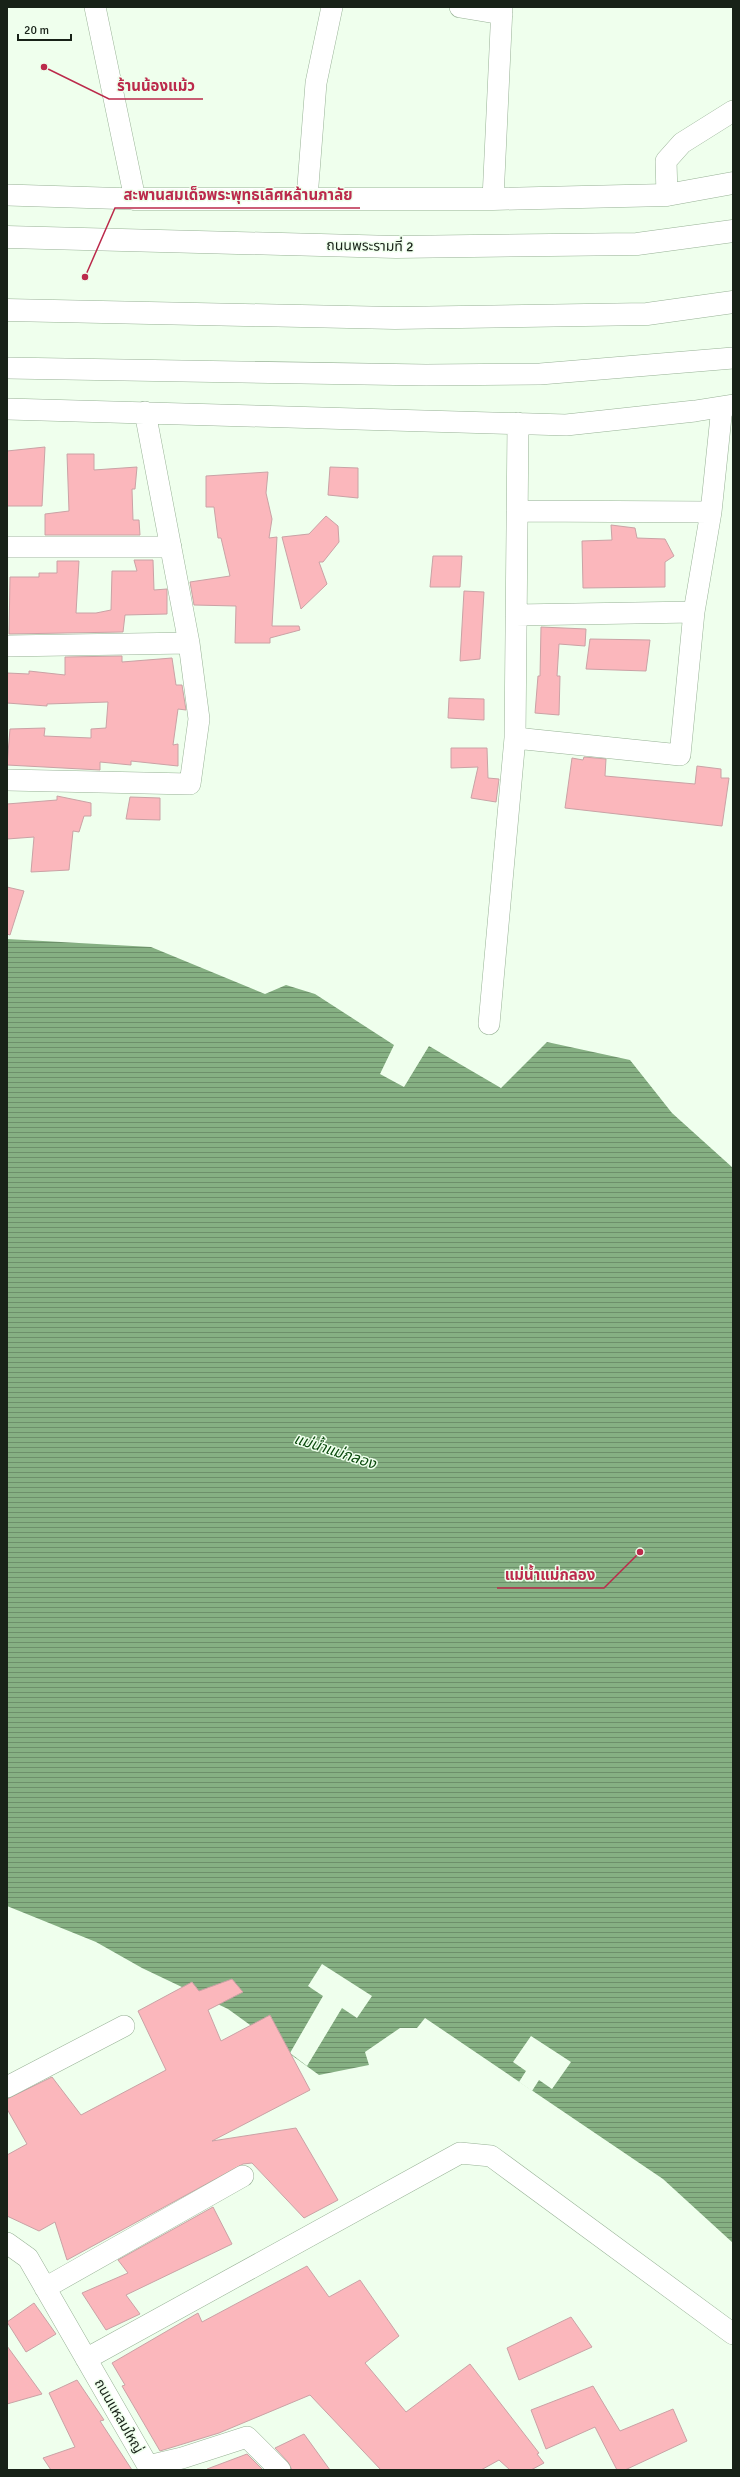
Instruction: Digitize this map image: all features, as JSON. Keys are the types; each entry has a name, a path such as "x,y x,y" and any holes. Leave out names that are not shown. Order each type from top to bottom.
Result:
{"main road":[{"path":"135,199 493,199 667,195 733,183"},
{"name":"ถนนพระรามที่ 2","path":"7,237 396,247 637,244 733,231"},
{"path":"7,310 395,318 639,314 733,302"}],"street":[{"path":"7,195 135,199 94,7"},
{"path":"307,198 316,83 332,7"},
{"path":"460,7 502,10 493,199"},
{"path":"667,195 666,161 682,143 733,111"},
{"path":"7,368 426,375 540,374 733,358"},
{"path":"7,409 566,424 728,406 694,612 680,755 515,738"},
{"path":"7,780 190,784 199,719 189,643 146,412"},
{"path":"489,1024 515,738 518,423"},
{"path":"517,511 711,512"},
{"path":"7,547 171,547"},
{"path":"516,614 694,612"},
{"path":"7,646 189,643"},
{"path":"7,2087 124,2026"},
{"path":"86,2359 460,2153 491,2156 733,2334"},
{"path":"45,2288 243,2176"},
{"name":"ถนนแหลมใหญ่","path":"7,2243 28,2258 148,2466 182,2458 247,2437 280,2470"}],"water":[{"path":"7,939 151,947 265,994 286,985 315,994 394,1045 380,1074 404,1087 429,1046 501,1088 547,1042 630,1060 672,1113 733,1168 733,2243 663,2179 425,2018 417,2028 400,2028 365,2052 369,2065 319,2075 228,2009 142,1968 96,1942 7,1906"}],"pier":[{"path":"322,1964 372,1996 357,2018 342,2008 307,2066 290,2053 323,1996 308,1986"},
{"path":"531,2036 571,2062 552,2089 539,2080 532,2091 519,2082 526,2071 513,2062"}],"building":[{"path":"45,447 42,506 7,506 7,451"},
{"path":"67,454 94,454 94,470 137,467 135,489 132,489 133,520 139,520 140,535 45,535 45,514 69,511"},
{"path":"330,467 358,468 358,498 328,495"},
{"path":"268,472 266,493 272,519 269,538 277,537 272,626 299,626 300,630 270,638 270,643 235,643 236,606 194,605 190,582 230,576 221,538 218,538 214,507 206,507 206,476"},
{"path":"326,516 338,526 339,542 323,562 319,562 327,584 301,609 282,537 309,534"},
{"path":"611,525 635,528 637,538 665,539 674,556 665,562 665,587 583,588 582,541 612,540"},
{"path":"433,556 462,556 460,587 430,587"},
{"path":"134,560 153,560 154,590 167,589 167,614 125,615 123,632 9,634 10,577 39,577 39,573 57,573 57,561 79,561 76,613 96,613 111,610 112,571 137,571"},
{"path":"464,591 484,592 480,659 460,661"},
{"path":"541,627 586,629 585,646 559,644 557,676 560,676 559,715 535,713 538,676 540,676"},
{"path":"590,639 650,640 646,671 586,669"},
{"path":"122,656 122,662 172,658 176,685 182,685 186,710 178,709 173,745 178,744 178,766 131,761 131,765 100,762 100,770 7,765 10,729 45,728 44,736 91,738 91,729 106,728 108,702 47,704 47,706 7,703 7,673 29,674 29,671 65,675 65,657"},
{"path":"449,698 484,699 484,720 448,718"},
{"path":"451,748 487,748 488,778 499,779 496,802 471,798 478,767 451,768"},
{"path":"584,757 606,759 605,776 695,784 697,766 721,769 721,778 729,778 722,826 565,808 572,758 583,760"},
{"path":"57,796 91,803 91,816 84,816 79,832 73,831 69,870 31,872 34,837 7,839 7,804 57,800"},
{"path":"130,797 160,798 160,820 126,819"},
{"path":"7,887 24,891 10,935 7,934"},
{"path":"232,1979 243,1992 208,2010 221,2041 270,2015 310,2090 212,2141 296,2128 338,2200 304,2218 252,2163 243,2164 67,2260 55,2222 39,2231 7,2216 7,2155 27,2144 7,2109 7,2099 52,2077 81,2115 166,2070 138,2011 192,1982 199,1991"},
{"path":"213,2207 232,2244 126,2295 140,2314 106,2330 82,2293 128,2273 118,2260"},
{"path":"307,2266 329,2297 360,2280 399,2336 365,2363 406,2412 470,2364 539,2453 537,2454 544,2463 531,2470 510,2470 499,2460 481,2470 381,2470 310,2395 219,2433 160,2451 122,2386 125,2385 112,2363 198,2313 202,2322"},
{"path":"34,2303 56,2334 26,2352 7,2322"},
{"path":"571,2317 592,2347 519,2380 507,2348"},
{"path":"7,2346 42,2394 7,2404"},
{"path":"77,2380 104,2420 100,2421 132,2470 51,2470 43,2458 75,2447 49,2393"},
{"path":"593,2386 620,2431 673,2409 687,2441 625,2470 617,2470 595,2427 546,2449 531,2410"},
{"path":"304,2434 330,2470 292,2470 288,2462 275,2448"},
{"path":"247,2454 263,2470 207,2469"}],"place":[{"name":"ร้านน้องแม้ว","path":"44,67"},
{"name":"สะพานสมเด็จพระพุทธเลิศหล้านภาลัย","path":"85,277"},
{"name":"แม่น้ำแม่กลอง","path":"640,1552"}]}
